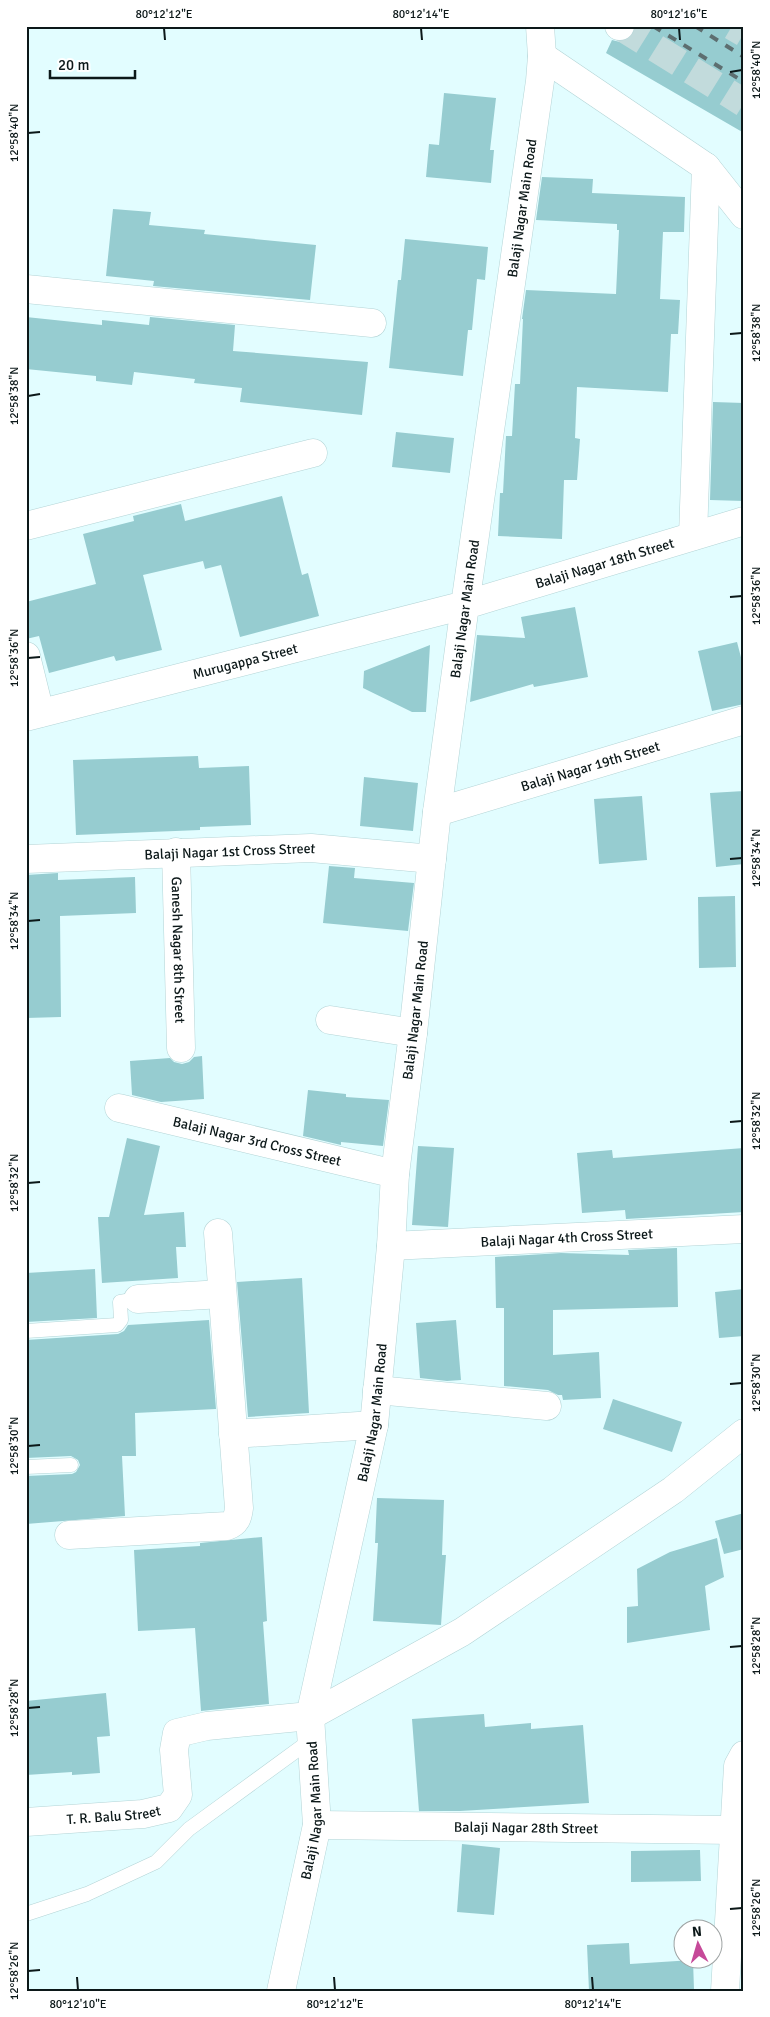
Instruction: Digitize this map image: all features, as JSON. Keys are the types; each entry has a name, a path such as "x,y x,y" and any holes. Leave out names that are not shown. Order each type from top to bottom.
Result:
{"street":[{"name":"Balaji Nagar Main Road","path":"281,1991 317,1825 310,1728 374,1425 391,1246 395,1174 413,1033 437,812 539,90 542,56 540,26"},
{"path":"542,56 706,167 744,215"},
{"path":"693,536 706,167"},
{"path":"26,289 372,323"},
{"path":"26,526 313,453"},
{"name":"Balaji Nagar 18th Street","path":"465,605 744,521"},
{"name":"Murugappa Street","path":"33,715 465,605"},
{"path":"26,656 33,715"},
{"name":"Balaji Nagar 19th Street","path":"437,812 744,720"},
{"name":"Balaji Nagar 1st Cross Street","path":"26,859 311,848 432,859"},
{"name":"Ganesh Nagar 8th Street","path":"176,852 182,1048"},
{"path":"330,1020 413,1033"},
{"name":"Balaji Nagar 3rd Cross Street","path":"119,1108 395,1174"},
{"name":"Balaji Nagar 4th Cross Street","path":"391,1246 744,1229"},
{"path":"69,1535 227,1526 233,1524 238,1517 239,1508 218,1233"},
{"path":"138,1300 222,1294"},
{"path":"377,1390 546,1406"},
{"path":"233,1434 374,1425"},
{"path":"310,1728 462,1632 672,1490 744,1433"},
{"name":"T. R. Balu Street","path":"26,1822 143,1814 169,1808 178,1795 174,1750 178,1733 206,1726 310,1728"},
{"path":"725,1991 738,1766 744,1755"},
{"name":"Balaji Nagar 28th Street","path":"317,1825 735,1830"}],"lane":[{"path":"26,1330 117,1325 121,1320 121,1301 138,1300"},
{"path":"26,1467 71,1465"},
{"path":"26,1914 87,1894 156,1862 189,1829 310,1728"}],"building":[{"path":"636,26 744,26 744,133 606,53 612,40 620,42 628,39 634,33"},
{"path":"444,93 496,98 490,150 494,150 491,183 426,177 429,144 439,145"},
{"path":"542,177 593,179 592,193 685,197 684,232 663,232 660,299 680,300 678,334 671,334 668,392 577,387 575,438 580,439 577,480 564,480 562,539 498,536 500,493 503,493 506,436 512,436 515,384 520,384 522,319 526,290 616,294 619,230 617,230 617,224 536,220"},
{"path":"113,209 151,212 149,225 205,230 204,234 316,245 310,300 153,286 154,281 106,276"},
{"path":"405,239 488,247 485,280 477,279 472,330 468,330 463,376 389,368 398,280 401,280"},
{"path":"26,317 102,325 102,320 149,325 150,317 235,325 233,351 368,362 362,415 240,402 242,388 194,383 195,379 134,372 132,385 96,381 96,376 26,369"},
{"path":"713,402 744,403 744,501 710,500"},
{"path":"396,432 454,438 450,473 392,467"},
{"path":"282,496 302,575 308,573 319,616 240,637 221,565 205,569 203,561 143,575 162,650 116,661 114,656 49,673 39,636 26,639 26,602 96,584 83,534 134,521 133,516 181,504 185,521"},
{"path":"575,607 588,677 534,687 533,684 470,702 477,635 525,638 521,617"},
{"path":"737,642 744,669 744,704 712,711 698,651"},
{"path":"430,645 426,712 412,712 363,688 364,671"},
{"path":"198,756 199,768 249,766 251,825 200,827 200,830 76,835 73,760"},
{"path":"364,777 418,783 413,831 360,826"},
{"path":"744,791 744,864 716,867 710,793"},
{"path":"642,796 647,860 599,864 594,799"},
{"path":"329,866 355,868 354,878 414,883 408,931 323,923"},
{"path":"58,873 58,880 135,877 136,913 60,916 61,1017 26,1018 26,926 28,926 26,875"},
{"path":"735,896 736,967 699,968 698,897"},
{"path":"202,1056 204,1099 161,1102 132,1095 130,1061 170,1058 174,1062 182,1064 189,1062 194,1057"},
{"path":"308,1090 346,1094 346,1097 389,1100 383,1146 341,1142 341,1145 303,1136"},
{"path":"127,1138 160,1146 144,1215 184,1212 186,1247 176,1247 178,1278 102,1283 98,1217 109,1217"},
{"path":"418,1146 454,1148 448,1227 412,1225"},
{"path":"744,1148 744,1212 626,1219 625,1210 582,1213 577,1153 612,1150 613,1158"},
{"path":"677,1248 678,1307 553,1310 553,1355 599,1352 601,1398 563,1400 562,1395 548,1390 504,1386 504,1308 496,1308 495,1257 561,1253 629,1255 628,1250"},
{"path":"95,1269 97,1318 26,1322 26,1273"},
{"path":"302,1278 309,1413 248,1417 237,1282"},
{"path":"744,1289 744,1336 719,1338 715,1292"},
{"path":"209,1320 216,1409 135,1413 136,1456 122,1456 125,1516 26,1524 26,1476 72,1474 76,1472 80,1465 78,1460 71,1456 26,1458 26,1340 118,1334 124,1331 128,1325"},
{"path":"456,1320 461,1380 447,1381 420,1378 416,1323"},
{"path":"613,1399 682,1422 672,1452 603,1429"},
{"path":"377,1498 444,1500 442,1555 446,1555 441,1625 373,1621 378,1543 375,1543"},
{"path":"744,1513 744,1549 724,1554 715,1521"},
{"path":"262,1537 267,1621 263,1622 269,1704 201,1711 195,1628 138,1631 134,1550 200,1546 200,1543"},
{"path":"717,1538 724,1577 705,1586 710,1630 627,1643 627,1607 638,1606 637,1569 670,1552"},
{"path":"106,1693 110,1736 97,1737 100,1773 72,1775 72,1772 26,1775 26,1701"},
{"path":"484,1714 485,1727 531,1723 531,1729 583,1725 589,1803 460,1811 419,1811 412,1719"},
{"path":"462,1844 500,1848 494,1915 457,1912"},
{"path":"700,1850 701,1881 631,1882 631,1851"},
{"path":"629,1943 630,1964 672,1961 672,1970 693,1970 694,1990 589,1991 587,1945"}],"tunnel":[{"path":"620,26 744,103"},
{"path":"732,26 744,33"}],"railway":[{"path":"653,26 744,82"},
{"path":"695,26 744,57"}]}
